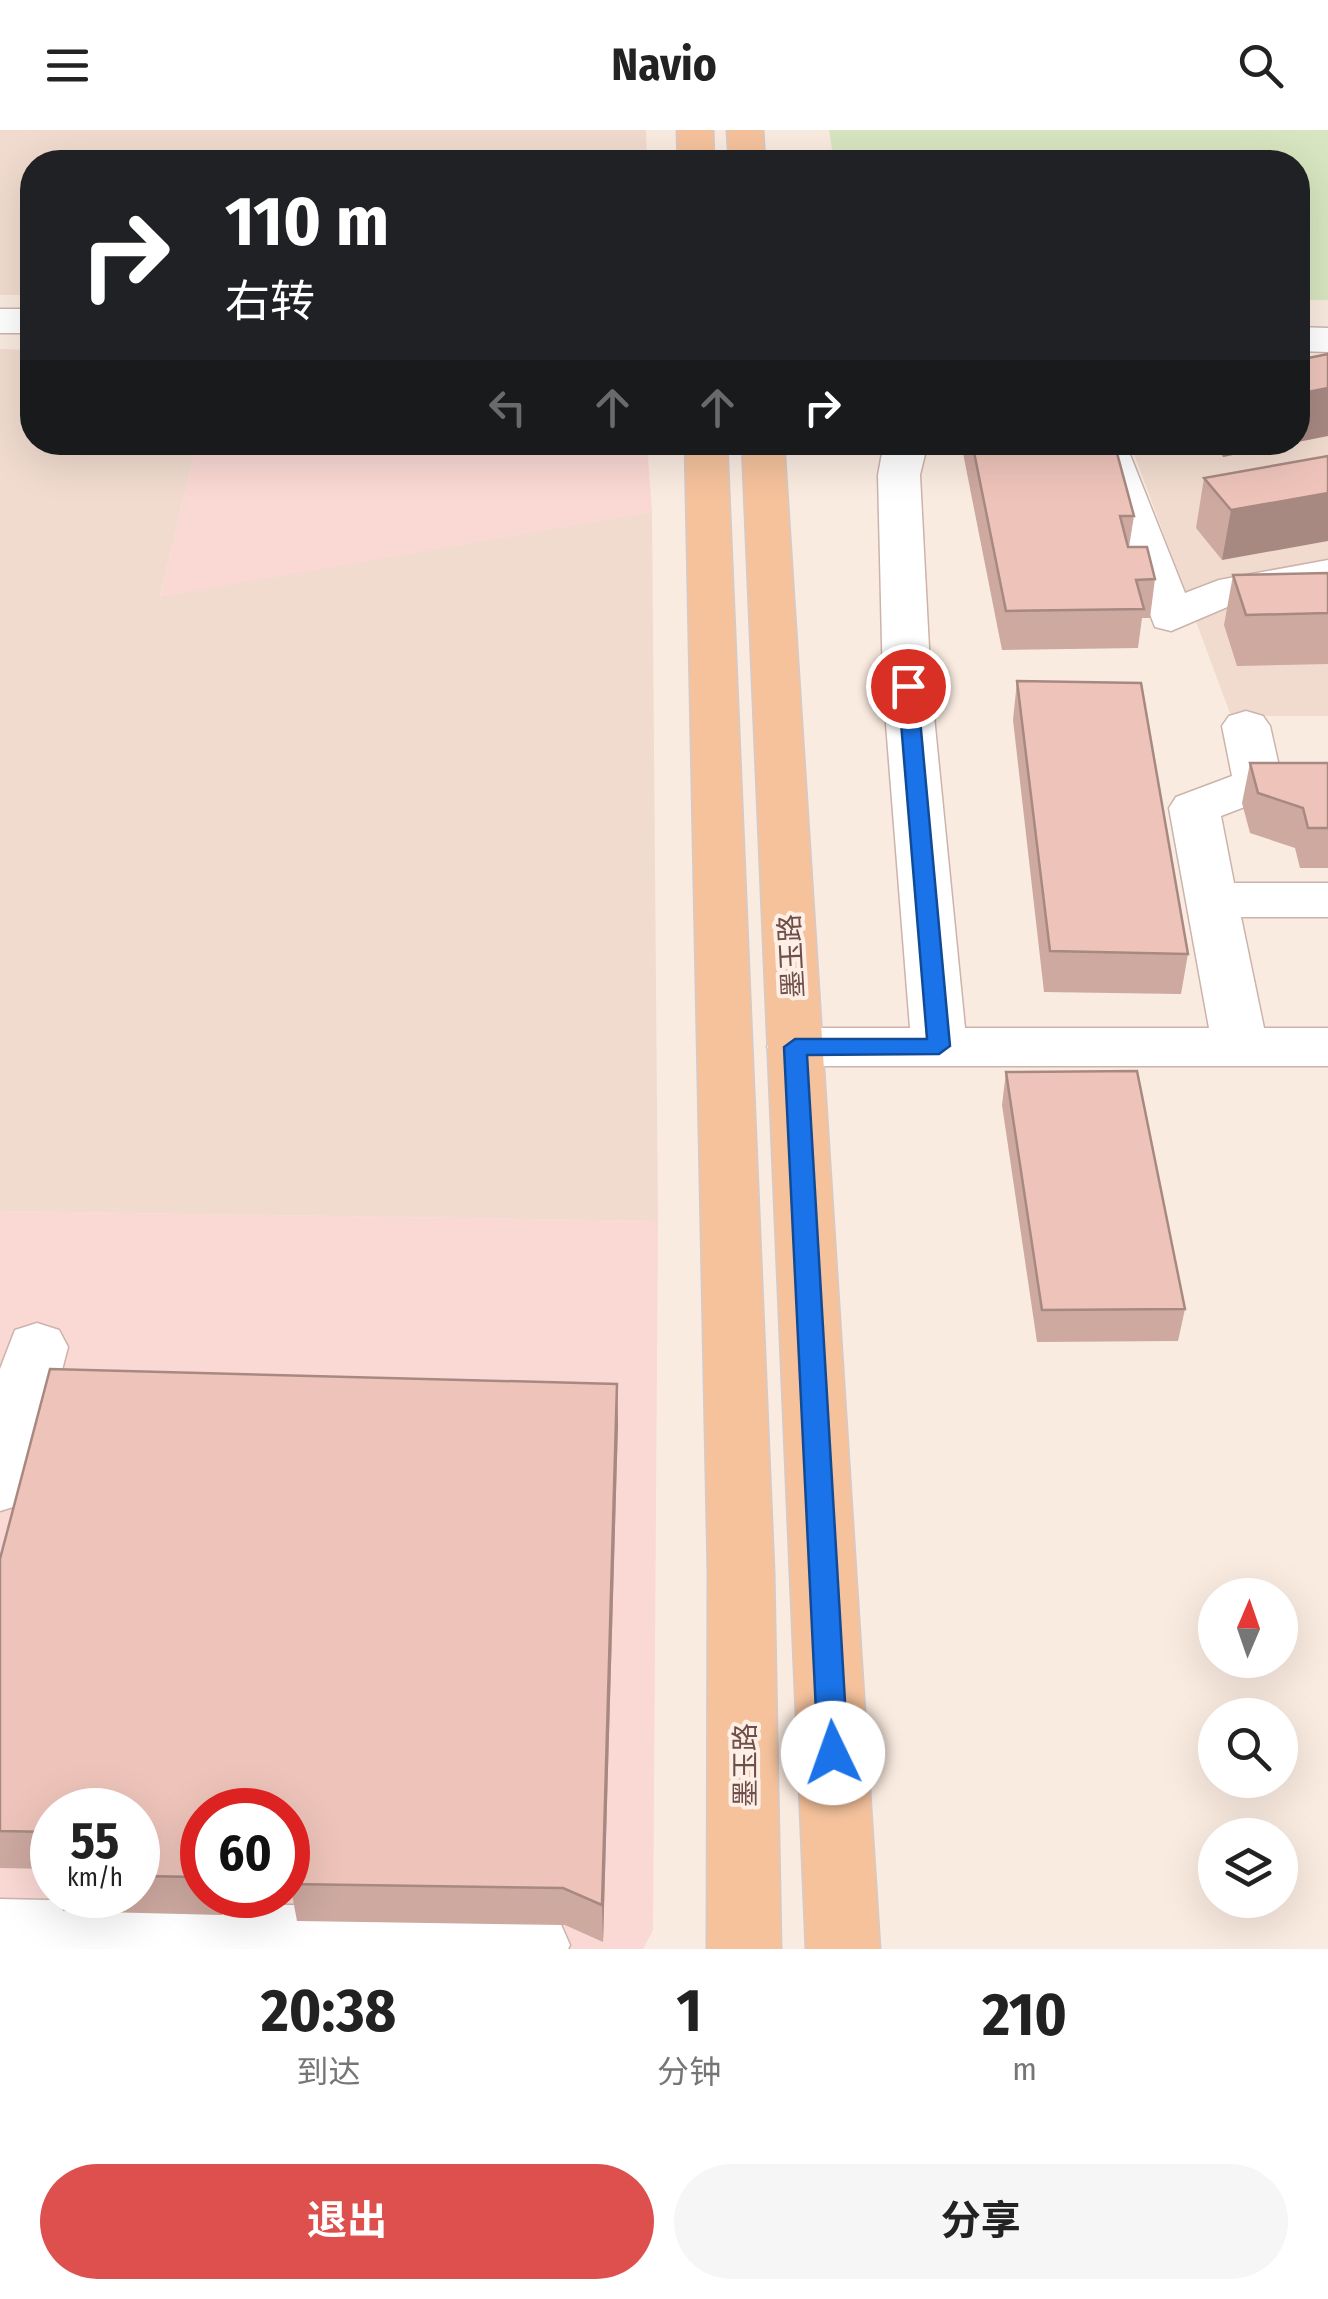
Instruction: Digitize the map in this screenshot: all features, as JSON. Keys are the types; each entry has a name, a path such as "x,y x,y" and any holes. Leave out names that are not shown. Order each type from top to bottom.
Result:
{"main road":[{"name":"墨玉路","path":"706,455 709,658 746,1756 744,1949"},
{"name":"墨玉路","path":"764,455 844,1949"}],"street":[{"path":"902,455 899,475 908,686 939,1046"},
{"path":"1109,455 1172,618 1219,594 1328,574"},
{"path":"1240,1046 1194,808 1258,784 1246,726"},
{"path":"1214,900 1328,900"},
{"path":"795,1047 1328,1046"},
{"path":"1,1479 20,1380"},
{"path":"0,1934 532,1944"}],"shaded area":[{"path":"0,130 646,130 647,150 20,150 20,295 0,295"},
{"path":"0,349 20,350 20,455 194,455 160,596 652,512 658,1221 0,1211"},
{"path":"1310,362 1328,362 1328,716 1231,716 1134,455 1310,455"},
{"path":"194,455 648,455 652,512 160,597"},
{"path":"0,1211 658,1221 653,1930 643,1949 0,1949"}],"green space":[{"path":"829,130 1328,130 1328,300 1310,300 1310,150 832,150"}],"building":[{"path":"1328,354 1328,388 1310,392 1310,358"},
{"path":"975,455 1118,455 1134,516 1120,516 1128,547 1147,547 1155,579 1136,580 1144,609 1006,611"},
{"path":"1328,456 1328,493 1231,510 1204,478"},
{"path":"1328,573 1328,613 1246,615 1233,575"},
{"path":"1017,681 1141,683 1188,954 1050,951"},
{"path":"1250,763 1328,763 1328,828 1308,828 1303,808 1258,793"},
{"path":"1137,1071 1185,1309 1042,1310 1006,1072"},
{"path":"50,1369 617,1384 602,1905 563,1888 310,1884 310,1788 180,1788 180,1877 160,1876 160,1788 30,1788 30,1832 0,1831 0,1559"}],"route":[{"path":"833,1753 795,1047 939,1046 908,686"}]}
